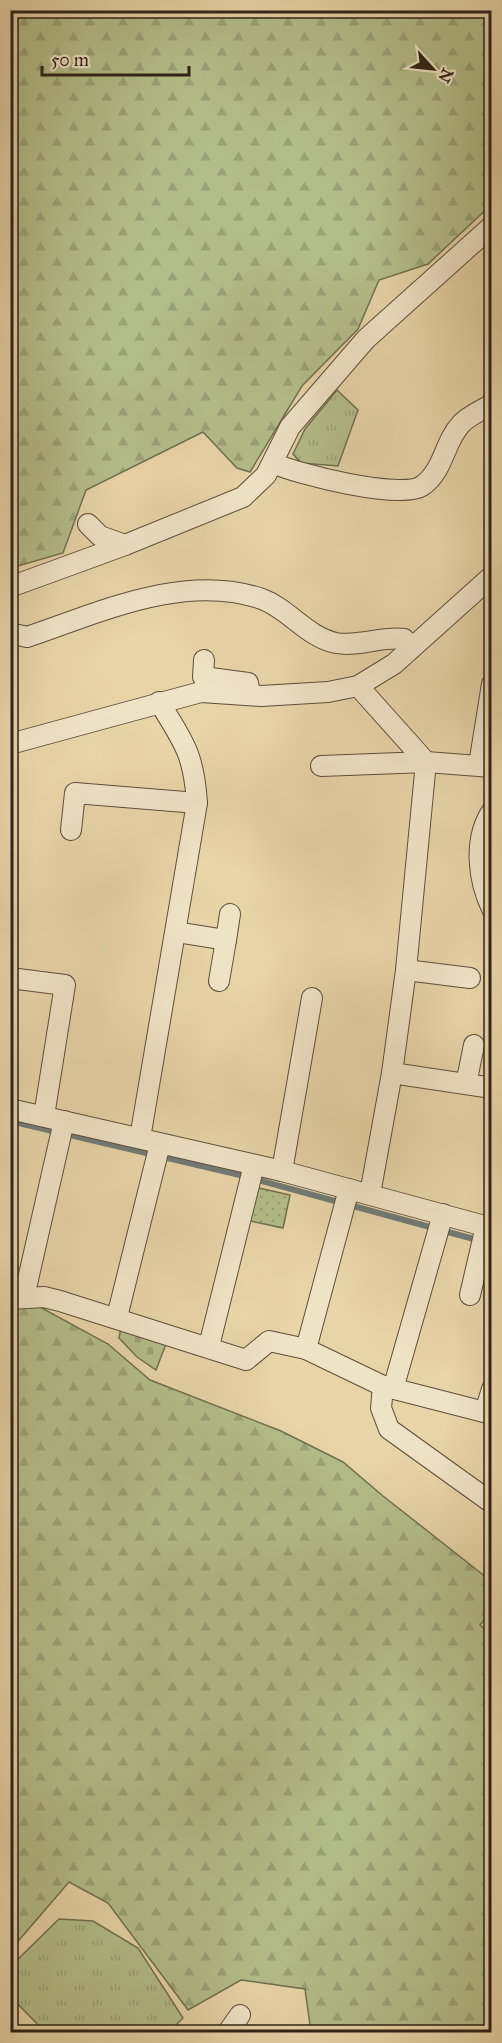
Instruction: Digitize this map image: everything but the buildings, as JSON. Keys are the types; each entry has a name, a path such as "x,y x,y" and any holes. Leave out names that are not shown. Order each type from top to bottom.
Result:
{"street":[{"path":"10,587 125,545 243,497 266,475 290,427 366,339 492,226"},
{"path":"273,463 289,471 380,489 399,492 421,487 439,467 461,423 492,404"},
{"path":"88,524 100,536 125,545"},
{"path":"10,744 65,731 159,702 201,692 250,695 328,692 358,686 394,664 492,576"},
{"path":"10,633 27,637 127,604 177,592 216,591 262,600 293,617 318,637 337,643 391,638 404,639 411,648"},
{"path":"204,660 203,677 248,683 250,695"},
{"path":"321,766 426,762 485,766 492,684"},
{"path":"358,686 426,762 406,970 392,1073 370,1194"},
{"path":"140,1138 197,803 195,771 187,747 159,702"},
{"path":"70,830 75,793 197,803"},
{"path":"492,811 483,826 480,862 482,889 492,909"},
{"path":"219,981 230,914"},
{"path":"176,933 225,939"},
{"path":"406,970 470,978"},
{"path":"10,978 65,985 44,1116"},
{"path":"282,1171 312,998"},
{"path":"466,1084 474,1045"},
{"path":"392,1073 492,1088"},
{"path":"10,1109 282,1171 489,1227 470,1295"},
{"path":"64,1120 17,1298 44,1297 117,1317 246,1360 269,1341 306,1349 388,1387 488,1413 492,1389"},
{"path":"117,1317 160,1144"},
{"path":"209,1346 254,1165"},
{"path":"306,1349 349,1189"},
{"path":"443,1214 381,1408 389,1429 492,1503"},
{"path":"228,2032 240,2015"}],"green space":[{"path":"11,10 491,11 492,204 428,264 379,280 358,329 302,386 250,472 237,468 203,432 86,490 63,553 11,568"},
{"path":"337,390 358,410 338,466 301,463 293,454 305,429"},
{"path":"259,1188 290,1195 283,1228 246,1220 252,1195"},
{"path":"40,1307 108,1344 150,1380 281,1431 343,1462 491,1581 491,1612 480,1625 492,1636 491,2032 311,2032 305,1989 241,1980 188,2010 108,1903 69,1882 14,1946 11,1944 10,1309"},
{"path":"121,1327 166,1344 156,1370 137,1357 119,1338"},
{"path":"59,1919 93,1921 138,1948 183,2018 169,2032 45,2032 11,1997 11,1966"}],"waterway":[{"path":"10,1121 240,1175 481,1241"}]}
